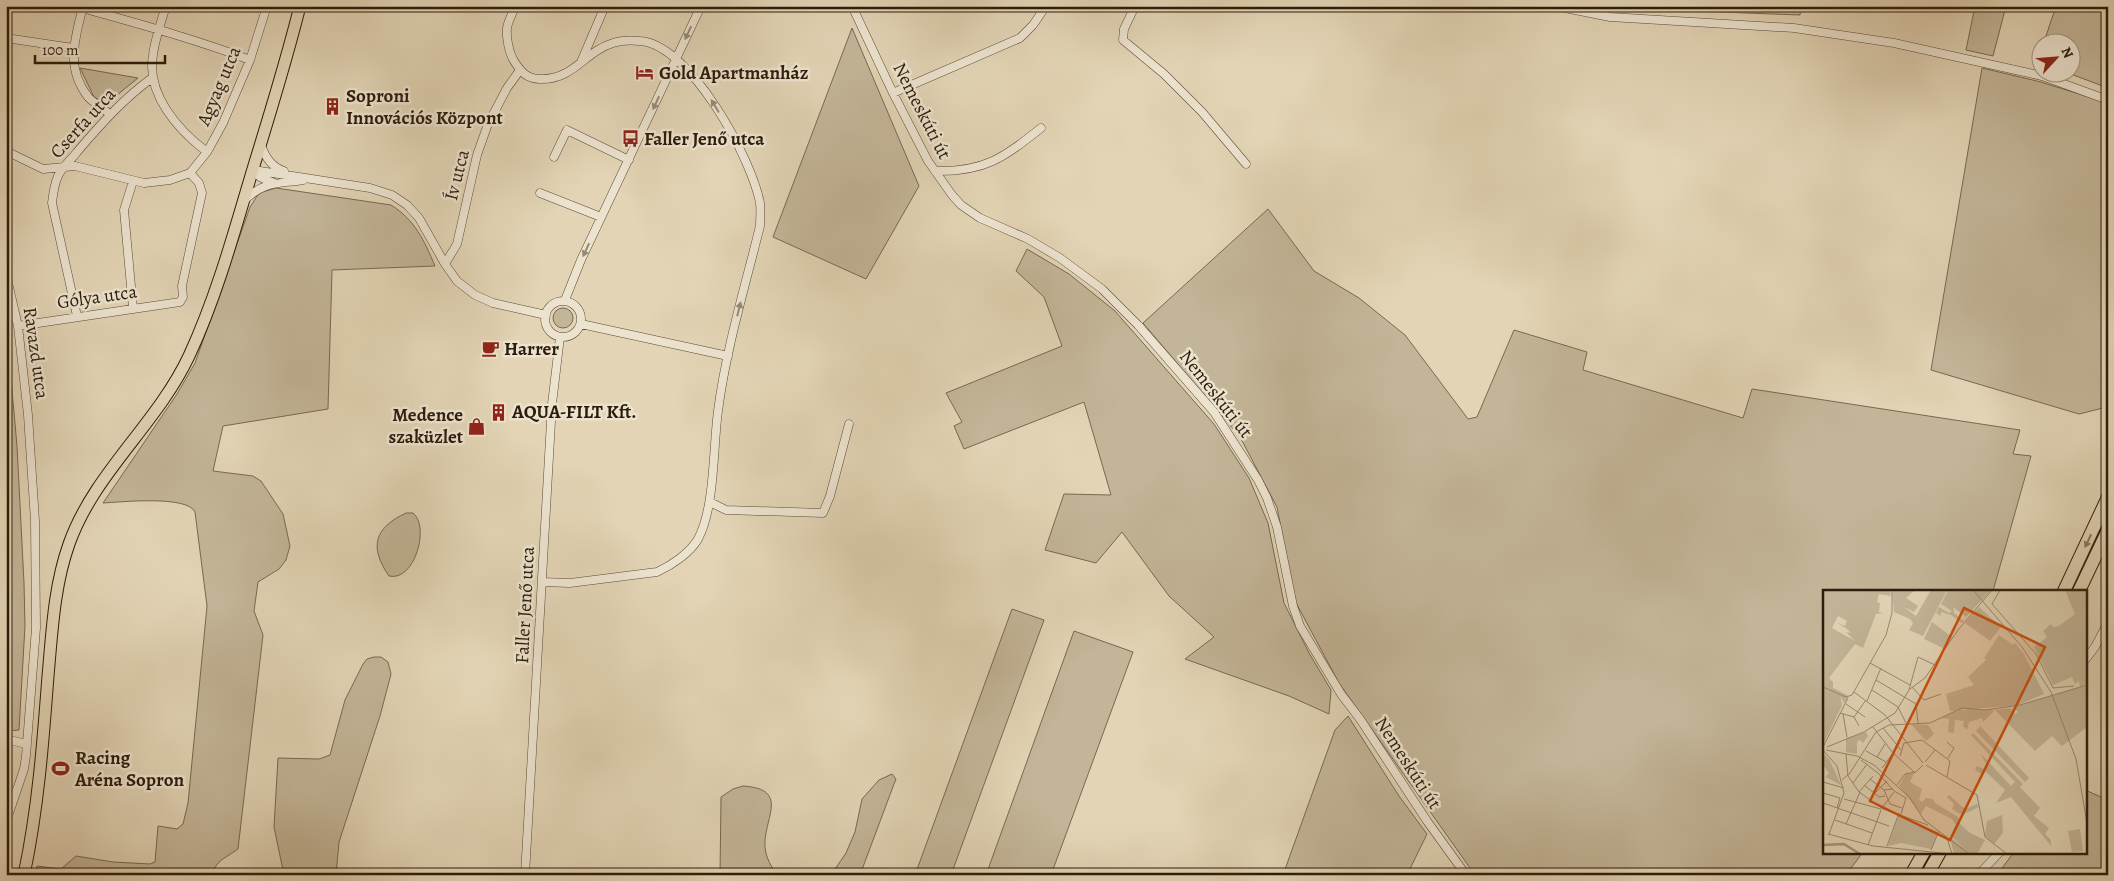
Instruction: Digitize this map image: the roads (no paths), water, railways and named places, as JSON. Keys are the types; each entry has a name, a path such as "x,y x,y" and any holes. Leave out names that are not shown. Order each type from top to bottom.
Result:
{"highway":[{"path":"2064,590 2108,497"},
{"path":"2079,590 2108,530"},
{"path":"1911,875 1923,854"},
{"path":"1927,875 1939,854"}],"main road":[{"path":"24,875 36,811 56,601 62,566 70,542 92,498 158,409 189,356 244,200 300,6"}],"street":[{"path":"6,11 7,6"},
{"path":"166,6 152,56 152,78 173,120 193,141 207,152"},
{"name":"Agyag utca","path":"190,173 207,152 223,123 250,60 267,6"},
{"path":"515,6 507,27 510,54 527,77 554,79 570,72 581,62 612,43 625,41 643,41 660,47 676,59 709,96 728,128 744,160 760,204 760,226 728,356 718,410 710,502 698,539 689,550 666,568 657,572 570,583 542,582"},
{"path":"581,62 605,6"},
{"path":"565,300 581,260 700,6"},
{"name":"Nemeskúti út","path":"852,6 893,93 935,171 952,195 980,218 1028,239 1080,271 1102,289 1138,325 1214,412 1258,480 1266,498 1276,527 1293,606 1300,626 1341,694 1466,875"},
{"path":"893,93 1020,38 1033,25 1046,6"},
{"path":"1135,6 1124,29 1123,40 1164,74 1202,112 1246,164"},
{"path":"1555,6 1610,17 1794,28 1894,43 2042,76 2108,100"},
{"path":"110,114 89,98 82,86 73,61 73,48 82,7 250,60"},
{"path":"6,38 73,48"},
{"name":"Ív utca","path":"444,264 457,244 477,154 488,124 507,88 520,70"},
{"name":"Cserfa utca","path":"77,316 52,203 53,189 65,165 110,114 133,92 152,78"},
{"path":"935,171 967,170 987,164 1003,156 1040,128"},
{"path":"554,157 567,130 629,160"},
{"path":"261,145 266,158 275,167 310,179"},
{"path":"6,151 42,169 54,169 65,165 86,168 133,181 159,182 180,178 190,173"},
{"path":"253,170 370,188 392,195 407,205 419,218 444,264 457,281 475,295 493,303 546,315"},
{"path":"253,170 260,177 274,183"},
{"name":"Gólya utca","path":"18,326 180,302 183,297 182,286 202,194 199,183 190,173"},
{"path":"244,200 258,189 274,183 310,179"},
{"path":"133,181 124,210 133,308"},
{"path":"540,193 601,217"},
{"name":"Ravazd utca","path":"6,274 10,309 18,326 28,416 36,580 36,628 24,769 6,822"},
{"path":"565,300 575,304 582,318 581,324 575,333 565,337 550,331 545,320 550,306 565,300"},
{"path":"581,324 728,356"},
{"name":"Faller Jenő utca","path":"524,875 553,394 560,336"},
{"path":"710,502 726,510 823,513 830,496 849,424"},
{"path":"2086,659 2108,622"},
{"path":"6,739 26,744"},
{"path":"1978,875 1998,854"}],"place":[{"name":"Gold Apartmanház","path":"645,73"},
{"name":"Soproni Innovációs Központ","path":"332,107"},
{"name":"Faller Jenő utca","path":"630,139"},
{"name":"Harrer","path":"490,349"},
{"name":"AQUA-FILT Kft.","path":"498,412"},
{"name":"Medence szaküzlet","path":"477,426"},
{"name":"Racing Aréna Sopron","path":"61,769"}]}
